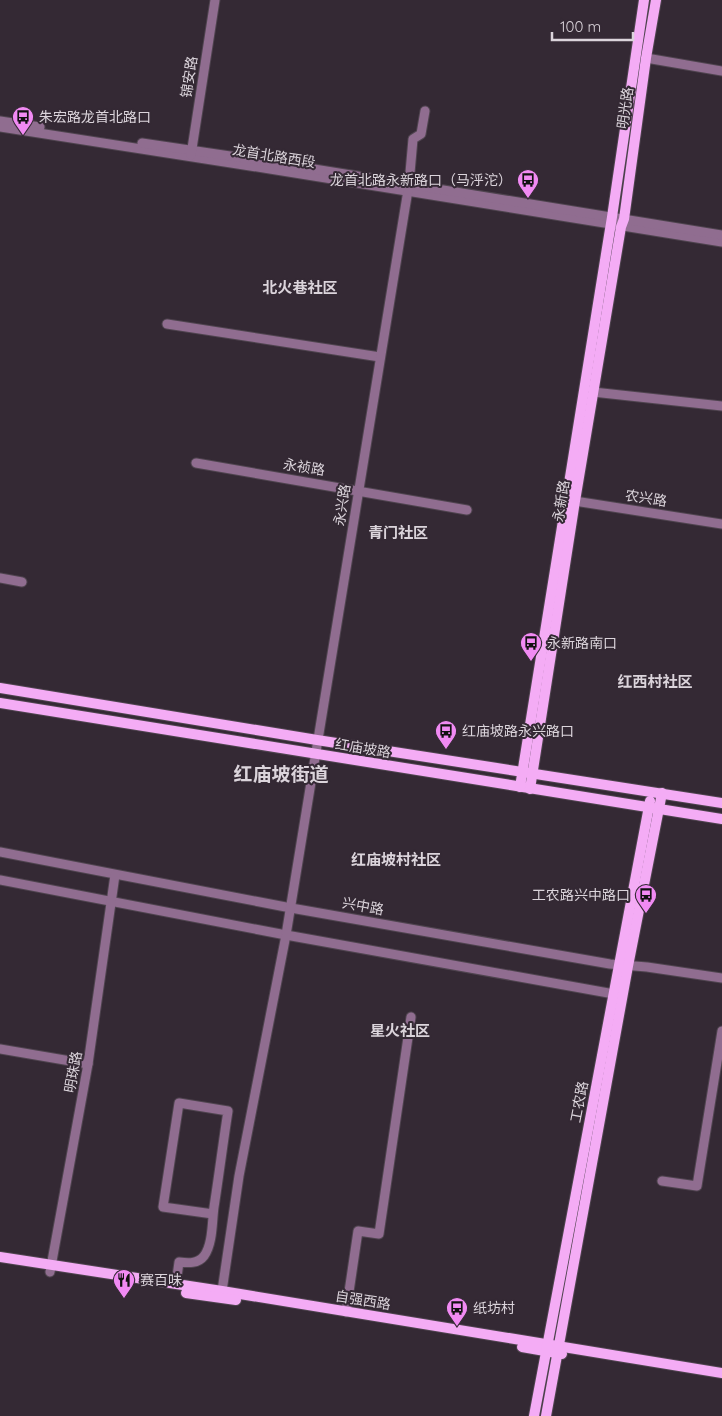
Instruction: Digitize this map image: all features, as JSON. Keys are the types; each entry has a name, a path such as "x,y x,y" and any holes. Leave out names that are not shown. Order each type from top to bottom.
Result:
{"main road":[{"name":"明光路","path":"611,221 644,0"},
{"name":"明光路","path":"623,223 656,0"},
{"name":"永新路","path":"525,788 611,221"},
{"name":"永新路","path":"570,500 593,392 623,223"},
{"name":"红庙坡路","path":"0,688 528,774 722,803"},
{"name":"红庙坡路","path":"0,703 722,819"},
{"name":"工农路","path":"534,1416 552,1349 623,965 658,793"},
{"name":"工农路","path":"546,1416 552,1349 614,994 623,965"},
{"name":"自强西路","path":"0,1258 51,1269 237,1300 552,1349 722,1372"},
{"name":"自强西路","path":"0,1264 222,1291 722,1379"}],"street":[{"name":"锦安路","path":"191,154 215,0"},
{"path":"646,58 722,71"},
{"name":"永兴路","path":"222,1291 239,1176 291,908 408,188 414,139 421,134 425,111"},
{"name":"龙首北路西段","path":"0,121 191,154"},
{"name":"龙首北路西段","path":"0,127 191,154 408,188 623,223 722,242"},
{"name":"龙首北路西段","path":"623,223 722,235"},
{"path":"167,324 380,357"},
{"path":"593,392 722,406"},
{"name":"永祯路","path":"196,463 467,510"},
{"name":"农兴路","path":"570,500 722,524"},
{"path":"0,578 22,582"},
{"name":"兴中路","path":"0,852 291,908 623,965 722,978"},
{"name":"明珠路","path":"51,1269 88,1064 116,875"},
{"path":"0,880 286,935 614,994"},
{"path":"346,1312 358,1231 379,1234 411,1017"},
{"path":"662,1181 696,1186 722,1031"},
{"path":"0,1049 88,1064"},
{"path":"176,1284 179,1262 194,1262 205,1255 209,1245 228,1111 179,1103 162,1207 213,1214"}],"place":[{"name":"朱宏路龙首北路口","path":"23,136"},
{"name":"龙首北路永新路口（马泘沱）","path":"528,199"},
{"name":"永新路南口","path":"531,662"},
{"name":"红庙坡路永兴路口","path":"446,750"},
{"name":"工农路兴中路口","path":"646,914"},
{"name":"赛百味","path":"124,1299"},
{"name":"纸坊村","path":"457,1327"}],"district":[{"name":"北火巷社区","path":"300,288"},
{"name":"青门社区","path":"398,533"},
{"name":"红西村社区","path":"655,682"},
{"name":"红庙坡街道","path":"281,774"},
{"name":"红庙坡村社区","path":"396,860"},
{"name":"星火社区","path":"400,1031"}]}
